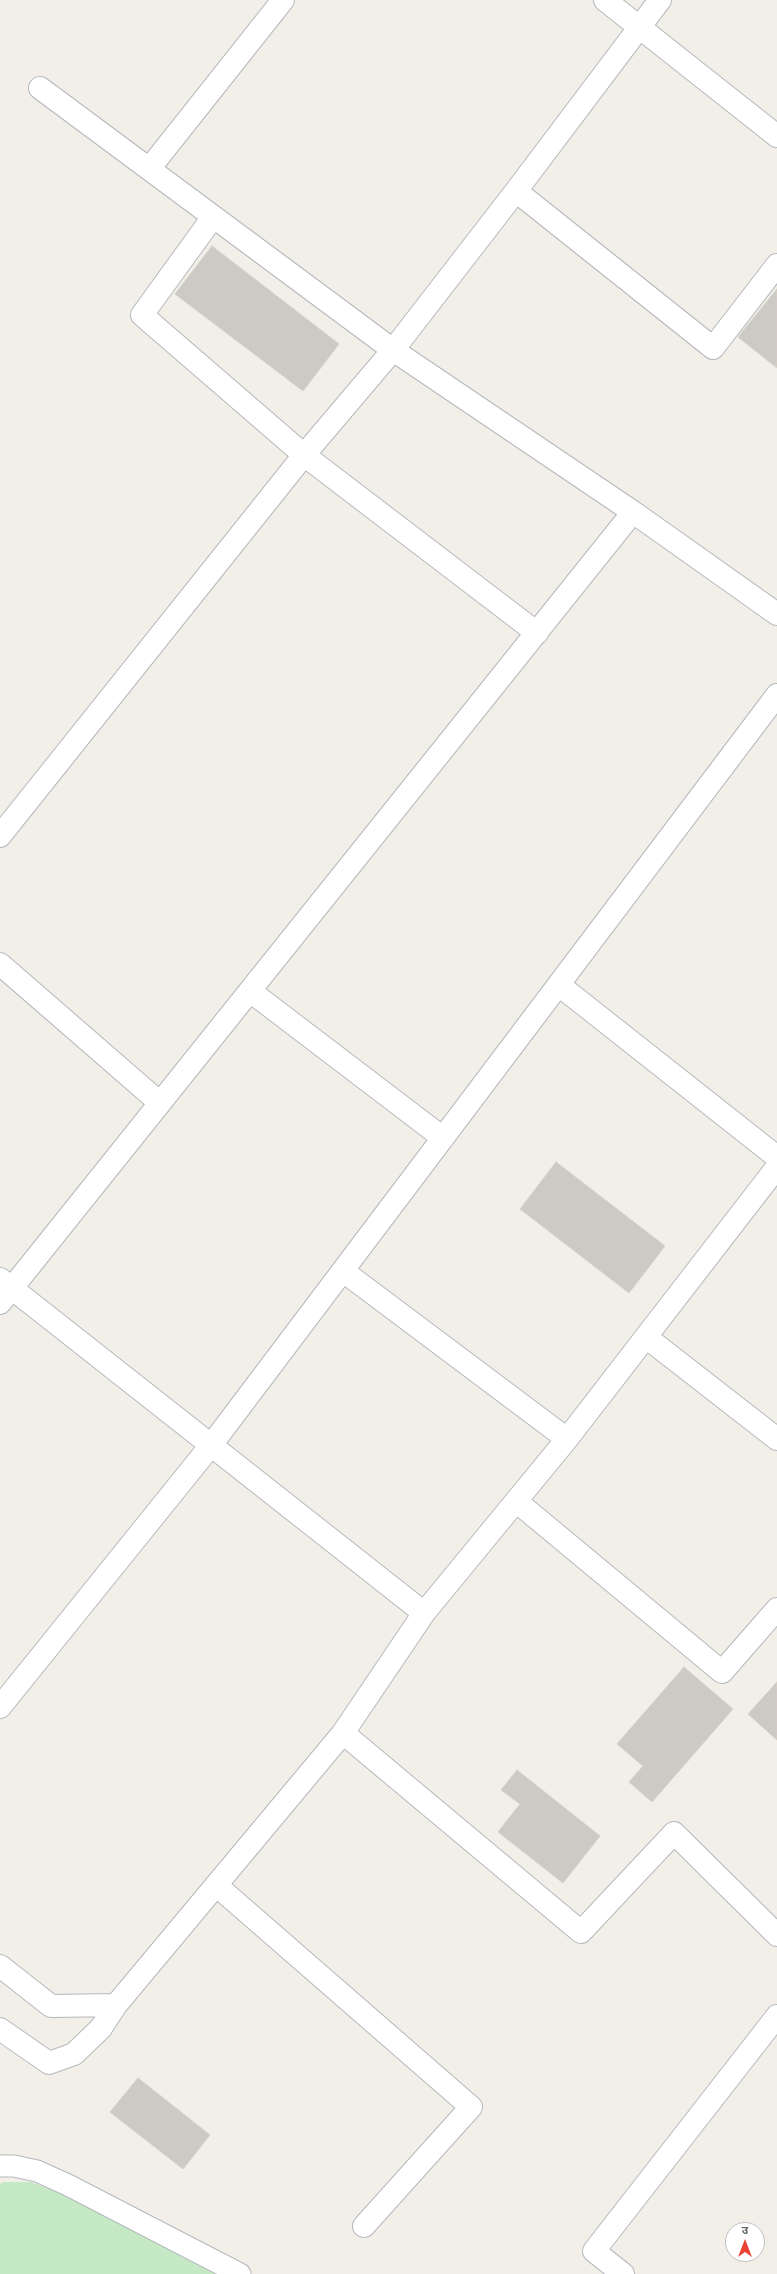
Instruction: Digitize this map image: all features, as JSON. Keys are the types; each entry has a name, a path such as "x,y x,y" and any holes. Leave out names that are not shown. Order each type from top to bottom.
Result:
{"street":[{"path":"149,169 283,0"},
{"path":"605,0 777,136"},
{"path":"0,836 304,455 393,350 516,191 660,0"},
{"path":"40,88 393,350 634,512 777,614"},
{"path":"516,191 713,348 777,265"},
{"path":"213,217 142,315 304,455 537,633"},
{"path":"424,1613 212,1444 4,1290 160,1103 634,512"},
{"path":"0,1707 212,1444 777,695"},
{"path":"0,964 160,1103"},
{"path":"559,985 777,1157"},
{"path":"250,991 443,1138"},
{"path":"0,2029 49,2063 74,2054 100,2028 116,2005 343,1733 424,1613 567,1439 777,1167"},
{"path":"343,1271 567,1439"},
{"path":"646,1337 777,1439"},
{"path":"516,1501 722,1672 777,1609"},
{"path":"343,1733 581,1932 674,1833 777,1935"},
{"path":"216,1885 471,2107 364,2226"},
{"path":"0,1966 51,2006 116,2005"},
{"path":"623,2274 594,2251 777,2016"}],"lane":[{"path":"0,2166 14,2166 37,2171 68,2185 240,2274"}],"green space":[{"path":"3,2182 31,2182 69,2197 216,2274 0,2274 0,2184"}],"building":[{"path":"212,246 339,344 303,391 175,294"},
{"path":"777,289 777,368 738,337"},
{"path":"556,1162 665,1246 629,1293 520,1209"},
{"path":"684,1667 733,1709 652,1802 629,1782 643,1766 617,1744"},
{"path":"777,1682 777,1740 748,1714"},
{"path":"517,1770 600,1836 563,1883 498,1832 520,1804 501,1790"},
{"path":"138,2078 210,2135 183,2169 110,2112"}]}
